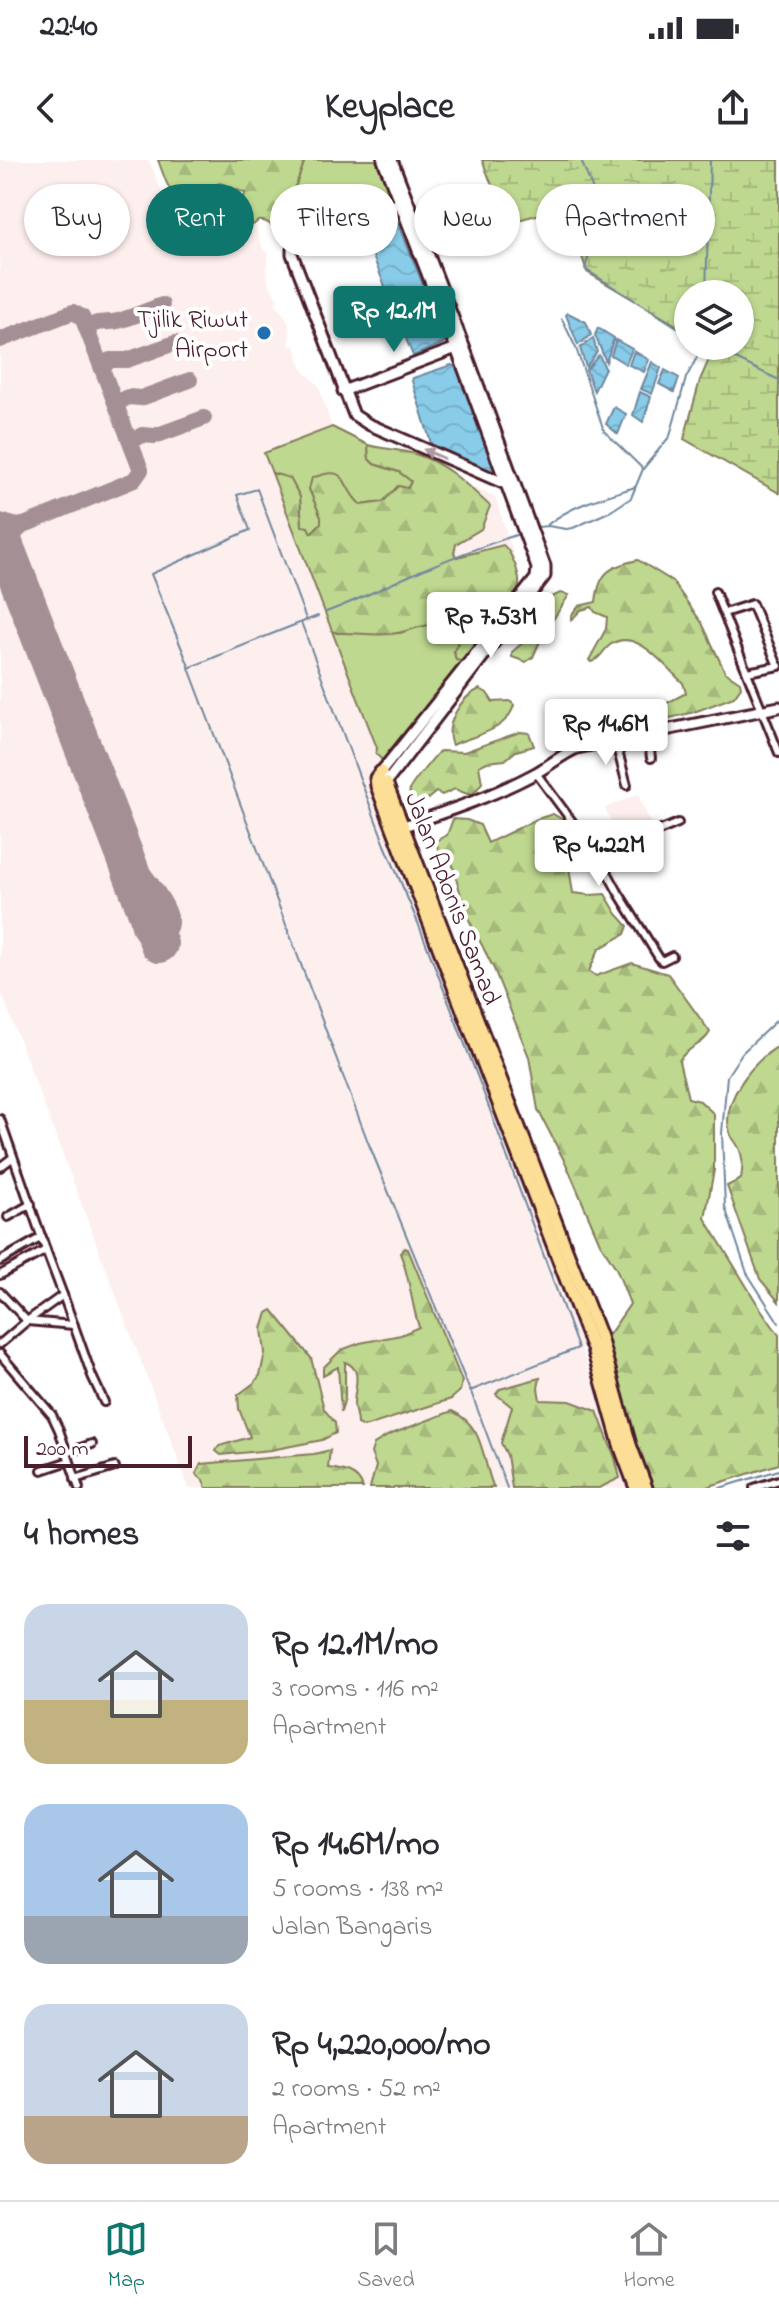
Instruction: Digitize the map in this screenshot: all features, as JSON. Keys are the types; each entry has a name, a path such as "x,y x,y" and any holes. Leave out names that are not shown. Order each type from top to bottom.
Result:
{"highway":[{"name":"Jalan Adonis Samad","path":"439,936 404,826 383,777 376,778 439,936 646,1488"},
{"name":"Jalan Adonis Samad","path":"614,1401 621,1448 636,1488"}],"main road":[{"path":"383,160 403,202 510,484 528,532 537,568 536,578 383,777"},
{"path":"392,160 403,202 456,348 510,484"},
{"path":"403,202 302,241 292,249 343,391 358,418 510,484"},
{"path":"343,391 456,348"},
{"path":"404,826 458,807 536,773 573,750 779,707"}],"street":[{"path":"715,592 779,753"},
{"path":"724,613 752,604 779,666 747,672"},
{"path":"648,735 651,758"},
{"path":"615,740 627,785"},
{"path":"536,773 600,859 659,958 662,961 672,956"},
{"path":"600,859 678,823"},
{"path":"0,1119 104,1402"},
{"path":"0,1167 12,1158"},
{"path":"8,1217 31,1204"},
{"path":"0,1261 42,1237"},
{"path":"0,1275 46,1250"},
{"path":"0,1292 27,1321 74,1325"},
{"path":"0,1344 63,1295"},
{"path":"0,1354 52,1415 79,1488"},
{"path":"42,1470 92,1444"},
{"path":"75,1479 115,1467"},
{"path":"754,1488 779,1480"}],"shaded area":[{"path":"0,160 149,160 158,184 146,184 146,256 254,256 254,222 264,251 269,253 266,270 268,282 278,300 275,303 287,319 289,346 295,345 302,369 318,385 332,427 368,445 495,496 521,578 498,609 501,616 372,783 587,1344 581,1348 629,1488 189,1488 0,989"},
{"path":"638,794 653,829 621,843 605,808"}],"green space":[{"path":"158,160 305,160 296,184 270,184 270,225 263,221 254,224 254,184 168,184"},
{"path":"305,160 378,160 387,184 296,184"},
{"path":"482,160 779,160 779,493 684,439 709,360 754,360 754,280 674,280 674,324 587,272 582,256 715,256 715,184 536,184 536,215 520,219 520,184 492,184"},
{"path":"332,427 368,445 369,459 374,464 399,472 411,481 408,488 398,486 383,502 361,505 352,497 309,489 321,517 321,523 311,534 302,527 300,497 290,479 272,473 264,453"},
{"path":"368,445 412,453 439,464 490,506 481,529 456,544 454,553 457,557 503,545 515,564 519,585 510,603 465,662 456,660 454,652 459,640 443,624 390,634 332,631 272,473 290,478 300,497 302,526 308,527 311,533 321,523 309,489 312,478 333,473 339,475 361,505 383,502 398,486 408,488 411,481 399,472 374,464 369,459"},
{"path":"638,560 672,581 702,623 725,672 740,682 741,687 734,697 658,721 649,716 652,711 686,693 683,683 650,651 640,644 620,641 610,645 594,661 589,660 606,629 607,617 595,612 592,607 581,610 571,620 571,616 579,606 596,602 600,584 608,572"},
{"path":"560,593 569,595 533,657 526,662 512,657 512,652 526,640 544,601"},
{"path":"429,623 443,624 459,640 454,651 456,660 465,662 386,760 382,760 376,754 377,748 332,631 400,633"},
{"path":"480,689 493,702 510,701 514,705 510,714 497,727 452,745 450,729 456,712 466,698"},
{"path":"520,732 529,733 534,746 516,751 505,760 479,766 482,783 473,794 455,789 442,795 436,792 416,809 410,789 440,751 464,752"},
{"path":"553,814 565,821 580,839 568,861 573,893 605,894 628,926 625,934 599,949 589,971 596,976 632,963 668,974 710,1032 679,1061 688,1098 700,1101 714,1114 714,1170 705,1218 779,1335 779,1464 704,1488 652,1488 629,1429 622,1392 604,1342 630,1304 616,1268 600,1243 567,1166 538,1110 529,1057 494,969 466,914 452,863 439,852 436,841 447,835 453,819 480,825 488,843"},
{"path":"779,1046 779,1302 760,1279 727,1186 741,1179 742,1170 740,1152 731,1137 728,1121 734,1096 749,1072"},
{"path":"405,1248 462,1381 460,1391 451,1399 364,1427 357,1424 354,1409 357,1380 354,1369 345,1362 345,1397 341,1412 338,1367 323,1375 323,1368 341,1350 401,1335 419,1327 400,1253"},
{"path":"272,1310 311,1358 324,1409 335,1423 336,1433 322,1440 271,1450 221,1455 216,1451 219,1446 250,1437 239,1409 238,1395 260,1375 265,1353 262,1329 267,1313"},
{"path":"540,1378 540,1400 570,1401 597,1411 620,1478 599,1488 512,1488 507,1455 501,1443 512,1407 496,1394 500,1389"},
{"path":"452,1411 463,1418 477,1435 494,1488 370,1488 376,1466 371,1453 374,1444 389,1435"},
{"path":"330,1450 328,1468 354,1475 363,1488 206,1488 196,1474 201,1464"}],"water":[{"path":"398,222 446,342 413,356 373,256 398,256"},
{"path":"568,313 586,322 591,335 578,345 566,315"},
{"path":"598,328 614,338 606,362 595,335"},
{"path":"593,338 597,352 586,367 580,348"},
{"path":"616,340 632,349 626,364 611,355"},
{"path":"634,351 649,360 644,372 629,365"},
{"path":"599,355 605,368 594,391 586,370"},
{"path":"652,362 661,368 652,394 641,389"},
{"path":"451,365 456,367 495,475 431,443 412,381"},
{"path":"665,370 679,378 674,392 659,384"},
{"path":"640,392 651,397 643,422 633,415"},
{"path":"614,407 626,414 618,434 606,424"}],"waterway":[{"path":"581,160 601,211 585,269 674,325"},
{"path":"706,280 710,160"},
{"path":"562,319 576,348 604,431 643,469"},
{"path":"537,527 573,528 631,498 643,469 670,436 686,378 696,360"},
{"path":"738,360 779,380"},
{"path":"547,525 578,506 635,487"},
{"path":"189,666 151,574 250,530 237,495 257,489 306,619"},
{"path":"326,612 439,563 519,534"},
{"path":"301,622 385,845 481,1086 578,1348 470,1391 368,1142 189,668 286,628 302,622 318,616"},
{"path":"779,1018 742,1053 727,1076 722,1133 725,1207 747,1273 779,1323"},
{"path":"471,1392 507,1488"},
{"path":"720,1488 779,1470"}],"taxiway":[{"path":"87,329 94,324 118,321 162,305"},
{"path":"0,340 73,312 82,317 141,470 134,480 24,525 12,540 10,559"},
{"path":"102,368 110,360 127,360 175,343"},
{"path":"116,404 128,397 141,398 190,380"},
{"path":"131,442 142,435 155,436 204,418"},
{"path":"0,521 24,525"},
{"path":"120,843 167,909 170,924 162,937 150,939 142,933 138,921 145,909"}],"runway":[{"path":"0,533 159,944"}],"place":[{"name":"Tjilik Riwut Airport","path":"264,333"}]}
